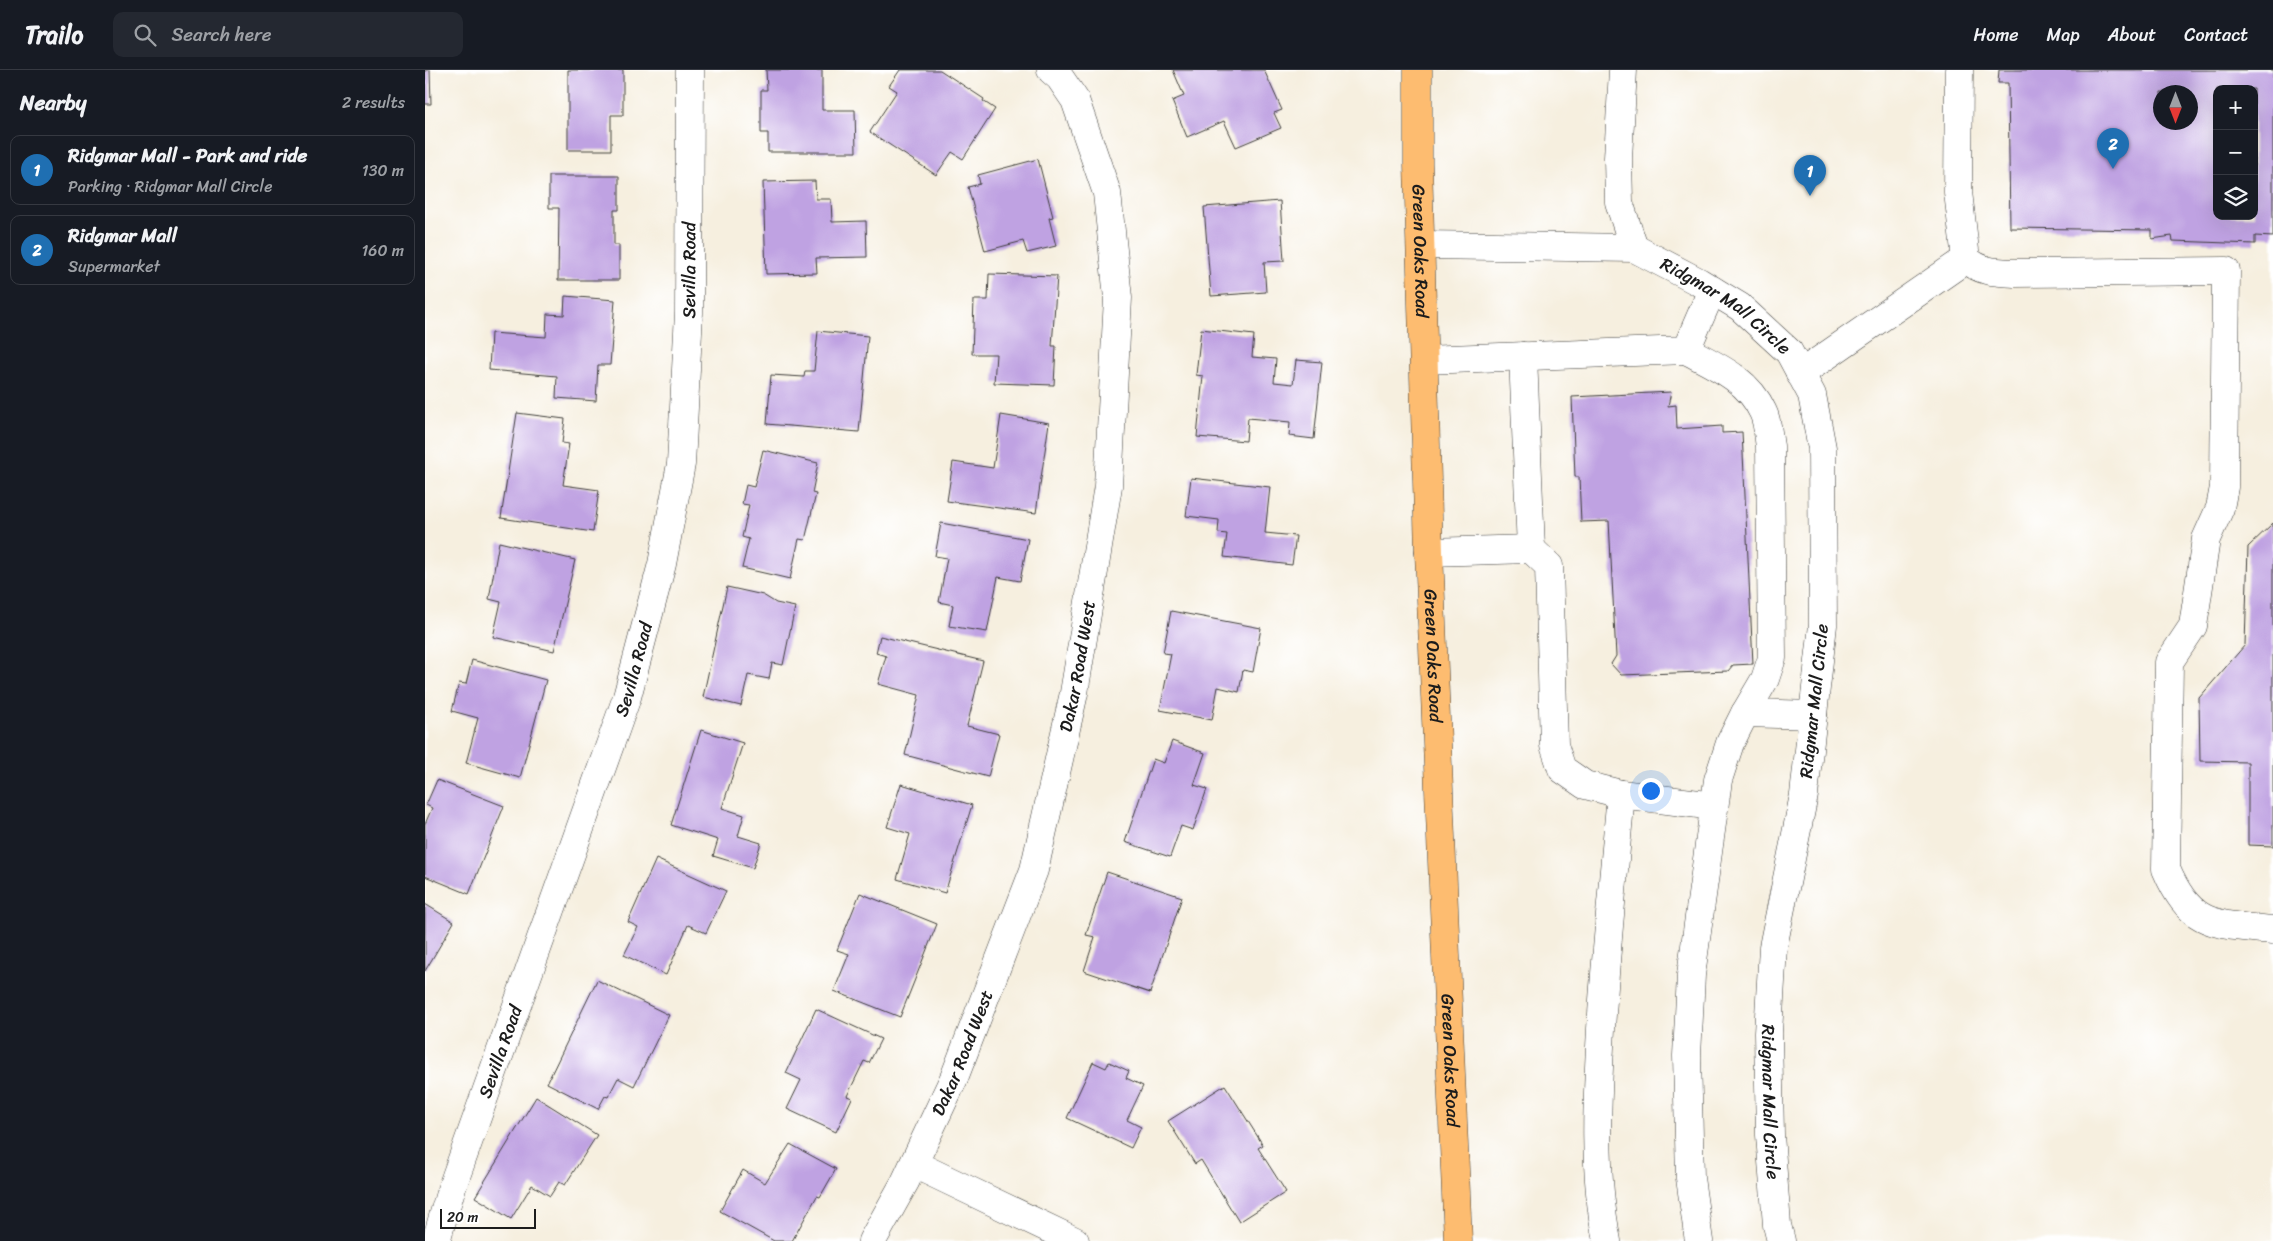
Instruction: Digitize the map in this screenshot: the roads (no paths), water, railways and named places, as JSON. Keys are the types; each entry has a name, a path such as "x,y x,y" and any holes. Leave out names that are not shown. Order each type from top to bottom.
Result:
{"main road":[{"name":"Green Oaks Road","path":"1418,70 1429,552 1458,1241"}],"street":[{"name":"Sevilla Road","path":"436,1241 454,1184 627,696 662,564 681,464 689,313 690,70"},
{"name":"Dakar Road West","path":"872,1241 914,1164 954,1078 1034,870 1074,693 1109,486 1118,298 1107,193 1075,100 1060,78 1051,70"},
{"path":"1421,246 1633,248 1619,202 1618,158 1623,70"},
{"path":"1959,70 1958,192 1965,259 1977,269 1987,272 2226,271 2225,487 2220,508 2206,539 2193,626 2169,662 2166,870 2175,891 2189,910 2216,924 2273,930"},
{"name":"Ridgmar Mall Circle","path":"1633,248 1741,307 1789,352 1812,396 1822,448 1823,625 1804,795 1773,947 1768,1033 1770,1126 1777,1226 1781,1241"},
{"path":"1801,374 1965,259"},
{"path":"1686,350 1712,290"},
{"path":"1424,360 1686,350 1734,376 1749,390 1764,413 1770,446 1773,658 1765,679 1730,744 1718,780 1691,975 1687,1056 1690,1178 1699,1241"},
{"path":"1523,356 1531,549 1549,566 1554,745 1562,769 1585,785 1621,794 1714,806"},
{"path":"1429,552 1531,549"},
{"path":"1745,713 1813,715"},
{"path":"1607,1241 1602,1220 1596,1119 1607,948 1621,794"},
{"path":"914,1164 1075,1241"}],"place":[{"name":"Ridgmar Mall","path":"2113,169"},
{"name":"Ridgmar Mall - Park and ride","path":"1810,196"}]}
